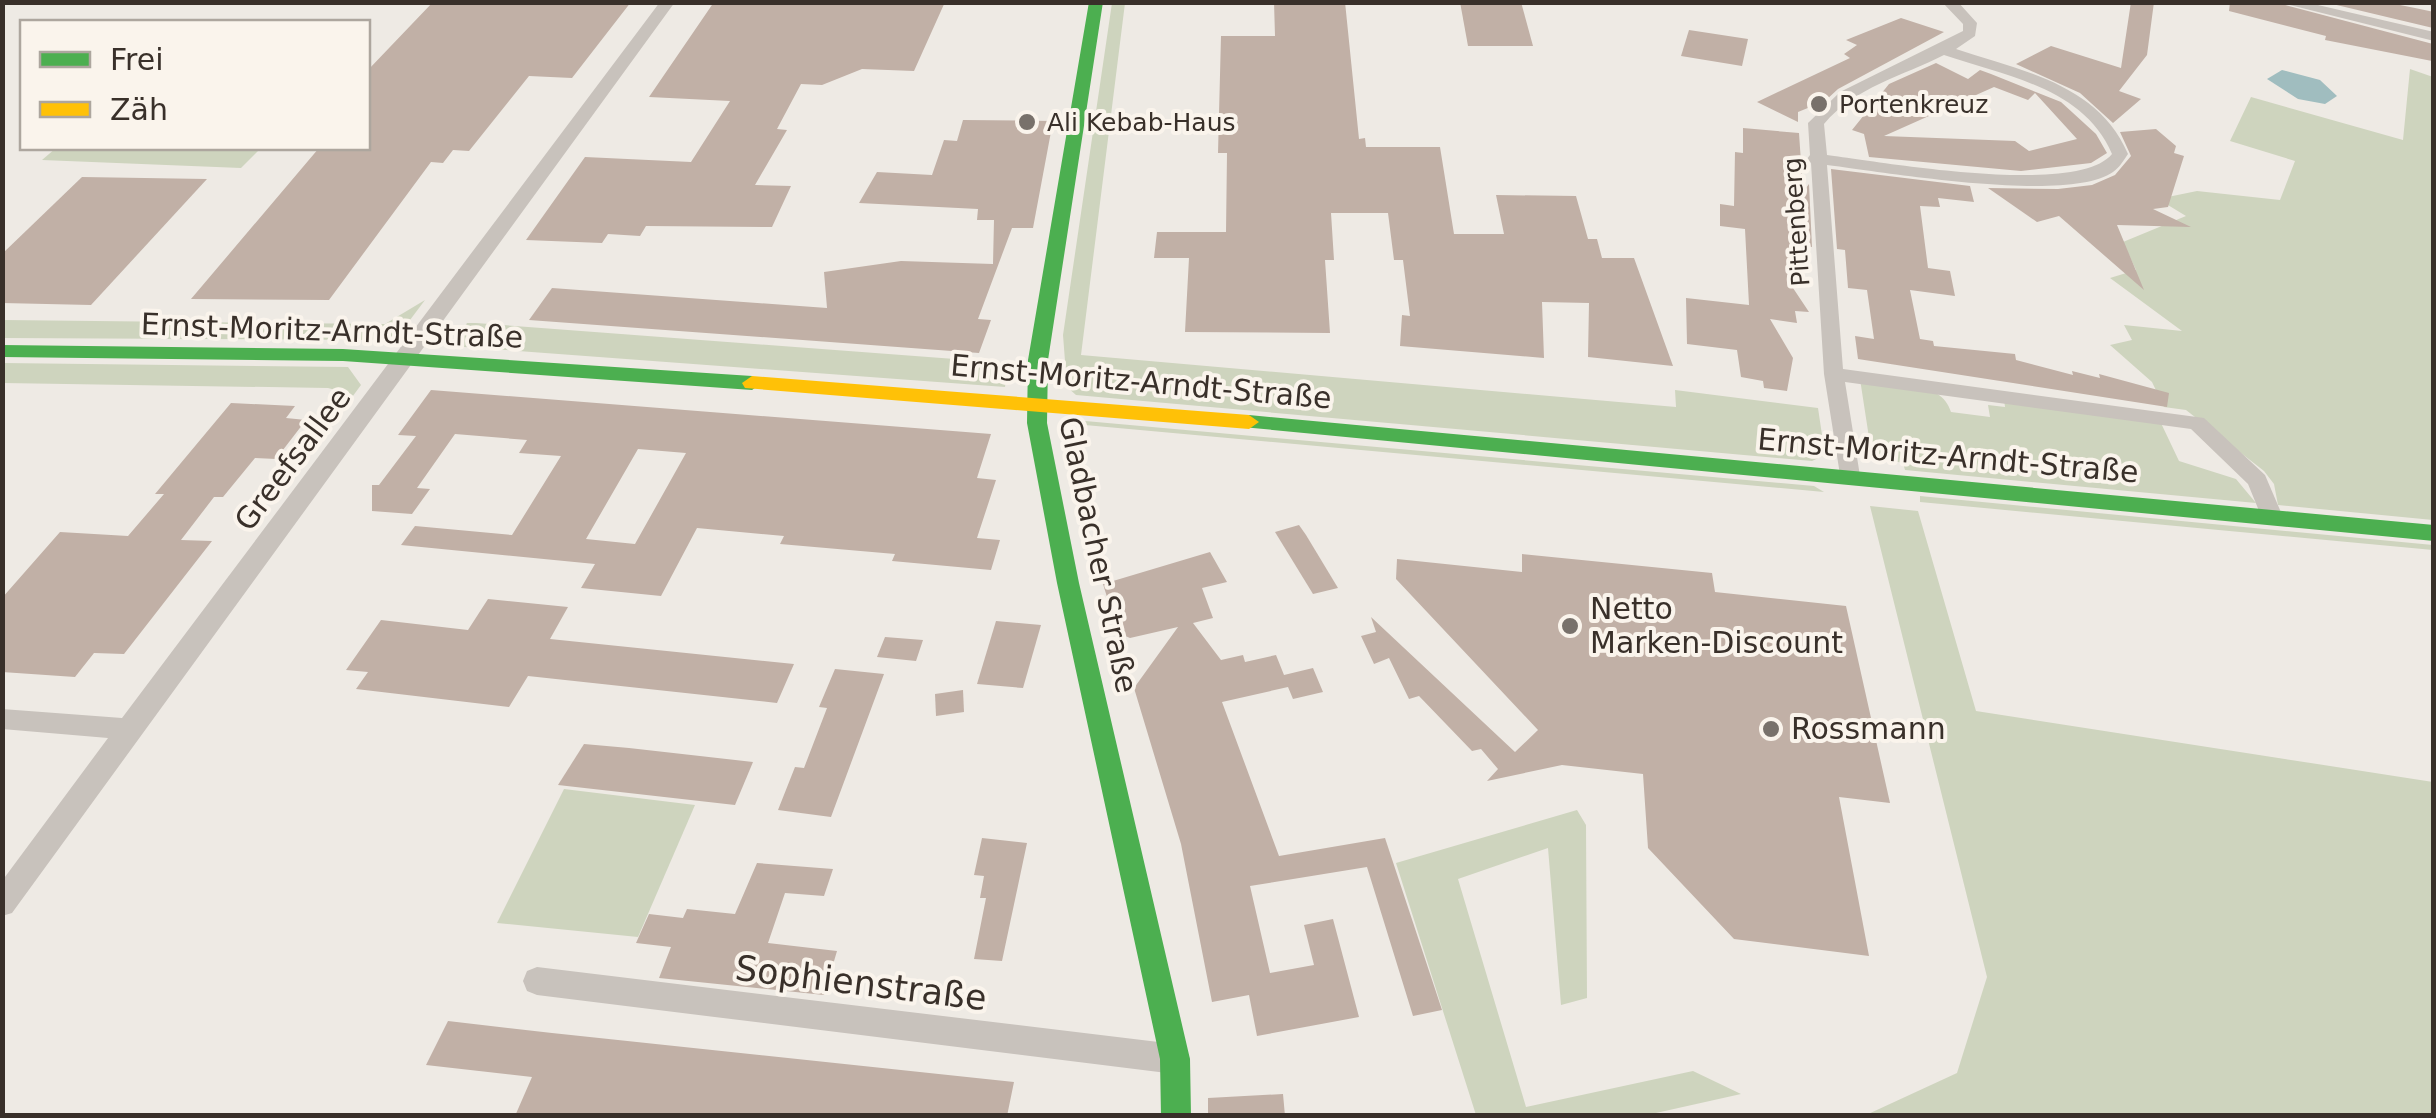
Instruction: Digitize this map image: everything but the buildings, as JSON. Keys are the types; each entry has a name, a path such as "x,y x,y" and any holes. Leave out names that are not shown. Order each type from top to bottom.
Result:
{"street":[{"name":"Greefsallee","path":"2,904 127,729 406,360 668,2"},
{"name":"Gladbacher Straße","path":"1096,2 1038,360 1037,402 1068,583 1090,665 1175,1059 1176,1116"},
{"path":"1947,52 1970,33 1970,23 1949,2"},
{"path":"2285,2 2434,36"},
{"path":"1815,159 1971,177 2064,177 2106,170 2120,154 2115,132 2088,107 2055,90 1947,52"},
{"name":"Pittenberg","path":"1849,476 1834,374 1815,159 1816,124 1824,110 1842,97 1947,52"},
{"name":"Ernst-Moritz-Arndt-Straße","path":"2,351 343,355 1037,402 2434,534"},
{"name":"Ernst-Moritz-Arndt-Straße","path":"1834,374 2197,424 2257,480 2272,517"},
{"path":"2,719 127,729"},
{"name":"Sophienstraße","path":"537,981 1175,1059"}],"green space":[{"path":"1112,3 1125,3 1081,355 1676,407 1675,390 1818,408 1825,455 1812,461 1076,395 1067,387 1063,335"},
{"path":"2410,69 2433,77 2433,520 2278,505 2274,484 2264,471 2186,410 2164,407 2152,382 2110,345 2132,340 2124,325 2182,331 2110,278 2136,270 2123,242 2186,216 2158,199 2197,191 2280,200 2295,161 2230,141 2251,97 2403,140"},
{"path":"54,150 259,150 241,168 42,160"},
{"path":"425,300 401,332 384,340 3,338 3,320 385,324"},
{"path":"467,323 1008,363 1005,387 451,346"},
{"path":"3,363 348,367 361,385 344,408 346,393 328,388 3,383"},
{"path":"1860,379 1926,388 1946,401 1951,412 1990,417 1988,405 2005,407 2004,399 2160,421 2179,461 2236,479 2256,503 1905,470 1903,463 1872,457"},
{"path":"1074,420 1814,486 1824,492 1074,424"},
{"path":"1920,496 2433,545 2433,550 1920,502"},
{"path":"1870,506 1918,511 1976,711 2433,782 2433,1115 1866,1115 1957,1073 1987,977"},
{"path":"564,789 695,805 638,937 497,923"},
{"path":"1577,810 1586,825 1587,998 1561,1005 1548,848 1458,879 1526,1107 1693,1071 1741,1094 1647,1115 1476,1115 1396,863"}],"water":[{"path":"2282,70 2320,80 2337,96 2325,104 2298,99 2267,79"}],"traffic: fast":[{"path":"1096,2 1038,360 1037,423 1068,583 1175,1059 1176,1116"},
{"path":"2,351 343,355 752,383"},
{"path":"1249,422 2434,533"}],"traffic: slow":[{"path":"752,383 1249,422"}],"place":[{"name":"Portenkreuz","path":"1819,104"},
{"name":"Ali Kebab-Haus","path":"1027,122"},
{"name":"Netto Marken-Discount","path":"1570,626"},
{"name":"Rossmann","path":"1771,729"}]}
